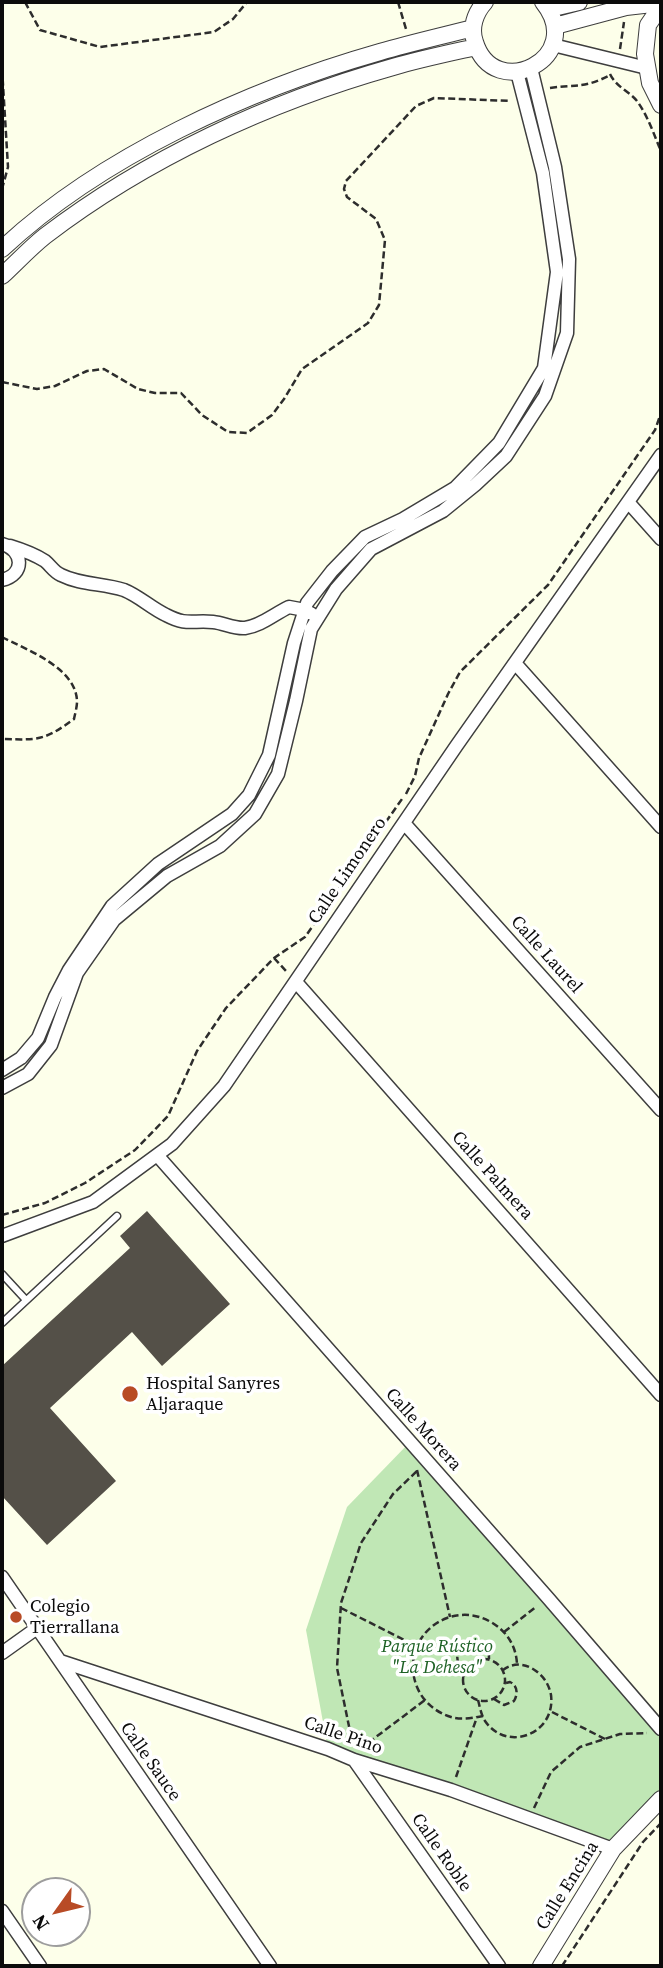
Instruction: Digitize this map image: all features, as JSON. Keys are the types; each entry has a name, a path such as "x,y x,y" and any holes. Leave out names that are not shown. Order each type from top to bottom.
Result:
{"street":[{"path":"485,2 475,18 473,28 476,47 492,66 504,71 524,70 540,62 548,54 553,45 555,26 546,5 579,2"},
{"path":"555,26 626,7 661,5"},
{"path":"661,5 648,25 645,54 650,83 661,105"},
{"path":"2,249 30,223 95,178 202,118 284,84 379,52 473,28"},
{"path":"553,45 647,68"},
{"path":"2,276 44,237 109,193 215,133 298,98 381,71 476,47"},
{"path":"2,1070 21,1058 38,1038 69,970 112,906 158,864 232,814 249,795 269,755 294,643 307,603 332,570 365,537 403,519 454,488 499,443 544,368 557,272 524,70"},
{"path":"2,1088 28,1074 51,1045 77,973 114,920 167,876 220,846 255,814 278,774 311,629 337,589 371,550 443,511 475,485 506,456 545,396 567,333 569,259 555,167 524,70"},
{"name":"Calle Limonero","path":"2,1236 93,1202 172,1144 224,1086 661,455"},
{"path":"628,502 661,539"},
{"path":"6,545 31,553 47,563 57,574 70,579 109,585 133,593 150,606 181,622 215,622 245,628 262,623 289,607 305,610 318,618"},
{"path":"2,580 12,577 19,565 15,551 6,545"},
{"path":"515,663 661,827"},
{"name":"Calle Laurel","path":"404,823 661,1110"},
{"name":"Calle Palmera","path":"296,982 661,1395"},
{"name":"Calle Morera","path":"157,1156 660,1728"},
{"name":"Calle Sauce","path":"2,1577 270,1966"},
{"path":"2,1653 37,1628"},
{"name":"Calle Pino","path":"60,1661 328,1749 354,1760 452,1790 613,1849"},
{"name":"Calle Roble","path":"354,1760 499,1966"},
{"name":"Calle Encina","path":"541,1966 613,1849 661,1799"},
{"path":"2,1911 40,1966"}],"lane":[{"path":"2,1323 117,1216"},
{"path":"2,1274 26,1300"}],"path":[{"path":"24,2 40,30 100,47 214,32 233,19 247,2"},
{"path":"398,2 411,44"},
{"path":"2,68 8,167 2,189"},
{"path":"541,90 582,87 610,75"},
{"path":"2,383 37,389 55,386 87,371 104,369 138,389 155,393 181,393 202,415 228,432 247,433 272,415 302,369 369,323 379,305 385,240 376,219 346,197 346,181 416,106 434,98 518,101"},
{"path":"2,1215 45,1203 85,1183 135,1150 168,1116 197,1051 226,1008 274,958 304,937 407,792 425,745 460,672 548,585 655,430 661,413"},
{"path":"2,637 55,665 71,682 77,701 74,719 54,733 36,740 2,740"},
{"path":"274,958 296,982"},
{"path":"425,1700 357,1751 351,1736 337,1668 341,1603 361,1543 393,1494 417,1470 450,1617"},
{"path":"504,1632 548,1598"},
{"path":"341,1608 416,1646"},
{"path":"483,1716 468,1719 451,1717 435,1709 418,1691 412,1673 412,1660 416,1646 425,1632 450,1617 465,1614 480,1616 504,1632 517,1654 517,1664"},
{"path":"465,1672 458,1664 457,1658 464,1644 480,1642 488,1650 489,1660"},
{"path":"489,1660 503,1670 506,1683 494,1699 478,1700 465,1689 465,1672 472,1663 489,1660"},
{"path":"478,1700 485,1721 505,1735 517,1738 530,1734 547,1721 551,1699 549,1685 540,1674 530,1667 517,1664 503,1670"},
{"path":"494,1699 504,1705 514,1701 517,1696 516,1689 510,1682 506,1683"},
{"path":"550,1712 605,1739"},
{"path":"452,1790 478,1717"},
{"path":"530,1817 551,1772 580,1747 620,1734 653,1733 660,1728"},
{"path":"562,1966 643,1842 661,1823"}],"green space":[{"name":"Parque Rústico \"La Dehesa\"","path":"410,1442 661,1729 661,1799 613,1849 328,1749 306,1630 347,1507"}],"building":[{"path":"147,1211 230,1304 162,1366 132,1332 50,1408 116,1481 47,1545 2,1496 2,1366 130,1248 120,1236"}],"place":[{"name":"Hospital Sanyres Aljaraque","path":"130,1394"},
{"name":"Colegio Tierrallana","path":"16,1617"}]}
